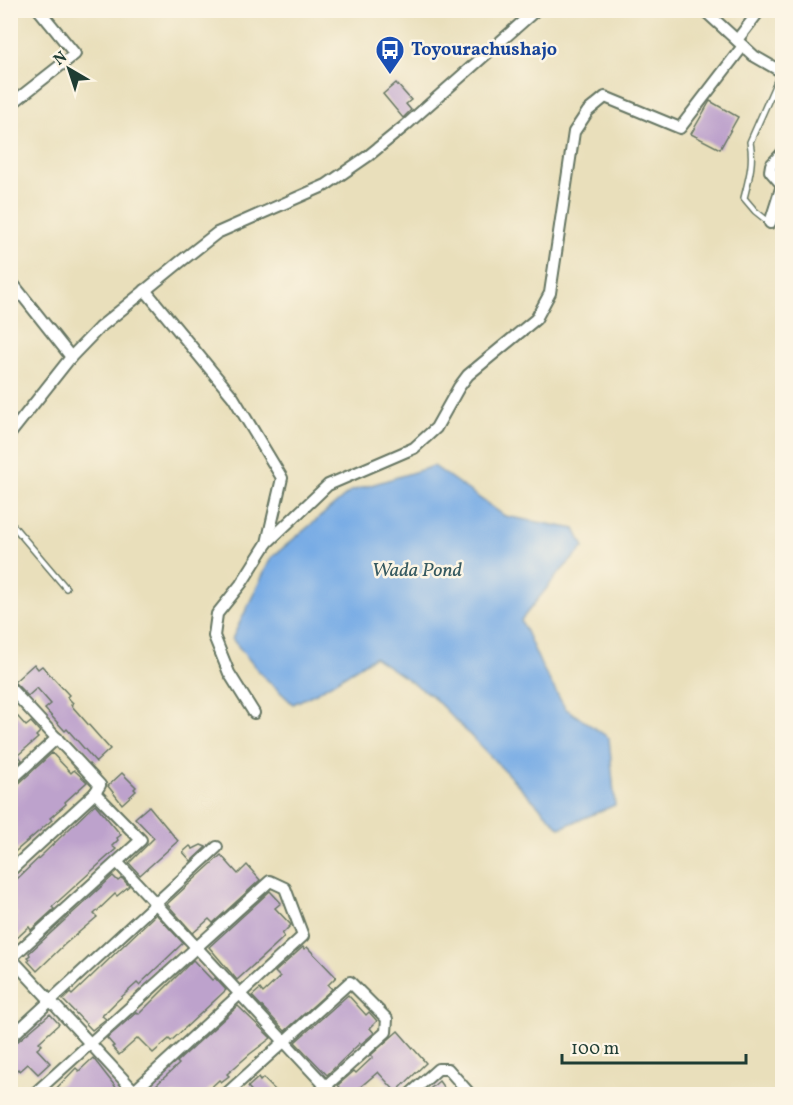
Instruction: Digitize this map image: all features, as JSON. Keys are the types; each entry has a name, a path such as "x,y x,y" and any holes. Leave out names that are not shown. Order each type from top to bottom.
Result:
{"street":[{"path":"10,105 75,54 39,10"},
{"path":"10,434 71,357 99,328 145,290 216,233 326,185 368,156 536,10"},
{"path":"704,10 754,56 782,72"},
{"path":"254,713 229,673 214,636 218,614 241,584 267,543 328,485 414,448 436,428 468,375 536,319 550,293 574,132 588,111 605,97 680,128 740,43 760,10"},
{"path":"770,224 782,185 770,171 771,165 783,153"},
{"path":"10,280 71,357"},
{"path":"145,290 233,398 282,478 267,543"},
{"path":"10,871 95,793 100,785 11,689"},
{"path":"10,781 57,738"},
{"path":"34,1095 90,1043 270,881 285,888 303,936 134,1094 90,1043 11,958 141,840 95,793"},
{"path":"10,1038 217,847"},
{"path":"118,863 284,1041 325,1092 386,1032 387,1019 350,982 284,1041 226,1095"},
{"path":"410,1095 438,1069 448,1069 470,1095"}],"lane":[{"path":"770,224 754,211 744,198 751,171 750,142 782,72"},
{"path":"10,522 66,588"}],"water":[{"name":"Wada Pond","path":"434,466 505,516 575,529 584,547 559,573 521,620 541,665 565,708 609,738 615,805 560,828 432,696 374,657 316,693 293,704 261,674 232,639 271,558 351,491"}],"building":[{"path":"396,83 411,100 406,104 411,110 403,118 383,94"},
{"path":"710,101 738,117 720,149 691,134"},
{"path":"34,664 38,669 42,666 69,695 67,697 73,703 71,705 110,749 96,762 67,729 65,731 45,709 51,704 37,688 28,696 14,682"},
{"path":"10,708 26,726 31,722 40,732 36,736 38,738 18,755 22,760 10,770"},
{"path":"52,753 71,773 74,770 87,782 50,818 52,820 10,856 10,788 15,787"},
{"path":"122,773 136,787 134,789 136,791 122,804 108,786"},
{"path":"95,804 121,835 112,846 116,849 52,907 54,909 31,930 29,927 17,938 15,935 10,940 10,920 17,914 10,907 10,878 17,879"},
{"path":"149,806 178,841 140,875 129,863 154,838 135,818"},
{"path":"201,845 206,847 191,861 183,852 190,846 193,849"},
{"path":"221,855 238,874 247,865 260,880 213,923 209,919 193,933 167,904"},
{"path":"113,876 118,881 122,878 129,886 117,896 115,894 94,914 97,917 37,971 28,961 29,953"},
{"path":"270,891 281,903 275,908 291,925 282,934 284,936 282,939 237,980 209,947"},
{"path":"156,914 183,943 139,985 137,983 116,1002 102,1016 106,1019 92,1030 63,1000 70,993 72,995"},
{"path":"303,947 304,949 307,947 336,977 328,985 332,989 285,1031 252,996 260,989 263,993 280,977 275,972"},
{"path":"193,960 212,980 215,978 226,990 171,1041 169,1039 153,1053 138,1038 119,1055 107,1038 137,1012 139,1014"},
{"path":"348,995 366,1015 369,1012 377,1021 370,1028 374,1033 360,1043 327,1075 295,1042"},
{"path":"238,1006 271,1038 227,1074 229,1076 221,1082 219,1080 203,1095 145,1095 179,1064 177,1062"},
{"path":"50,1014 59,1024 39,1042 42,1045 37,1049 50,1063 38,1074 28,1064 10,1076 10,1048"},
{"path":"398,1031 426,1063 396,1092 378,1072 358,1089 362,1095 346,1095 338,1085 354,1071 356,1073 373,1057 371,1055"},
{"path":"93,1058 122,1095 50,1095 76,1068 79,1071"},
{"path":"258,1078 260,1081 263,1078 275,1090 270,1095 255,1095 248,1087"},
{"path":"439,1081 449,1095 423,1095"}],"place":[{"name":"Toyourachushajo","path":"390,76"}]}
